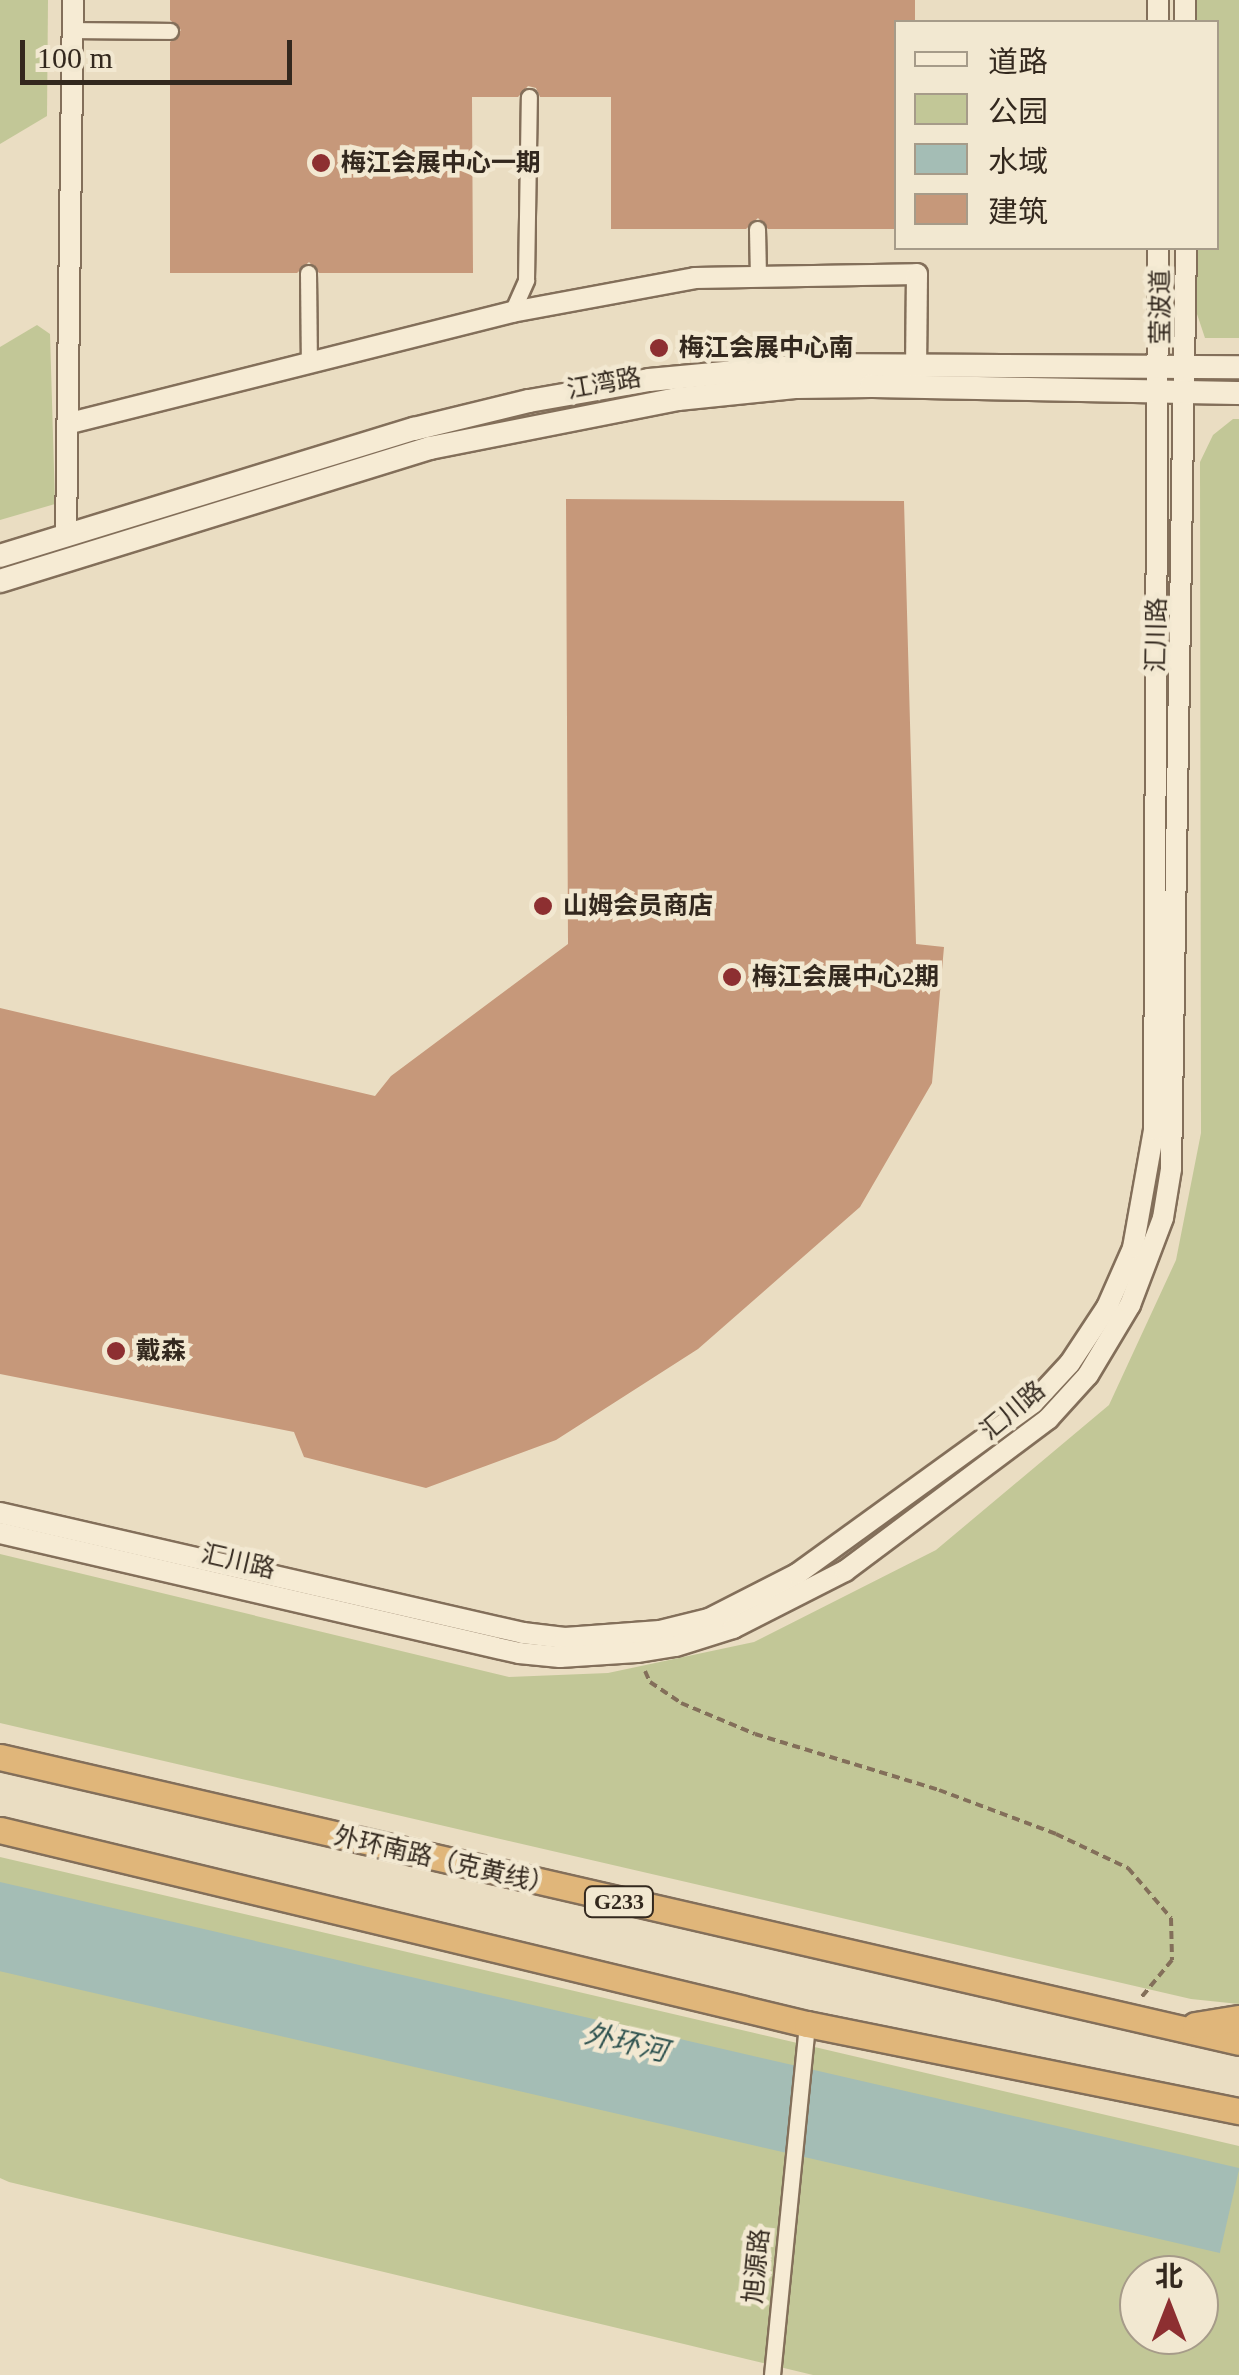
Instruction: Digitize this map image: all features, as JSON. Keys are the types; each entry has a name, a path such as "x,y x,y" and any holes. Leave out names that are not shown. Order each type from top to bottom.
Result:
{"highway":[{"name":"外环南路（克黄线）","path":"0,1756 1239,2042"},
{"path":"0,1830 807,2024 1239,2111"},
{"path":"1170,2027 1239,2018"}],"main road":[{"name":"江湾路","path":"0,556 414,428 529,401 703,372 916,364 1239,368"},
{"name":"江湾路","path":"0,580 430,448 678,399 798,387 1239,394"}],"street":[{"path":"66,536 73,0"},
{"path":"73,30 170,31"},
{"path":"512,312 526,280 529,97"},
{"path":"757,229 758,276"},
{"name":"莹波道","path":"1158,250 1158,366"},
{"name":"莹波道","path":"1186,250 1186,367"},
{"path":"308,273 310,363"},
{"path":"70,423 512,312 695,278 917,274 916,364"},
{"name":"汇川路","path":"0,1513 523,1633 612,1637 709,1619 746,1603 831,1552 1033,1403 1090,1336 1122,1277 1143,1210 1151,1158 1158,366"},
{"name":"汇川路","path":"0,1532 519,1653 560,1657 637,1652 732,1628 845,1571 1033,1431 1088,1375 1112,1340 1146,1271 1163,1218 1174,1132 1186,367"},
{"name":"旭源路","path":"772,2375 807,2024"}],"path":[{"path":"637,1652 650,1682 680,1703 755,1734 939,1790 1056,1834 1128,1868 1171,1918 1172,1960 1125,2017"}],"green space":[{"path":"0,0 48,0 47,116 0,144"},
{"path":"1197,0 1239,0 1239,338 1205,338 1195,308 1196,250 1219,250 1219,20 1197,20"},
{"path":"37,325 50,334 55,504 0,520 0,347"},
{"path":"1233,419 1239,419 1239,2004 1191,1999 0,1723 0,1554 509,1677 608,1673 754,1642 936,1550 1109,1405 1176,1260 1201,1133 1200,462 1213,435"},
{"path":"0,1857 1239,2146 1239,2375 813,2375 0,2178"}],"water":[{"name":"外环河","path":"0,1882 1239,2168 1220,2253 0,1971"}],"building":[{"name":"梅江会展中心一期","path":"170,0 915,0 915,20 894,20 894,229 768,229 758,218 746,229 611,229 611,97 540,97 536,88 528,86 518,97 472,97 473,273 319,273 309,262 297,273 170,273 170,42 181,30 170,20"},
{"name":"梅江会展中心2期","path":"566,499 904,501 916,944 944,947 932,1083 860,1207 698,1349 556,1440 426,1488 304,1457 294,1432 0,1374 0,1008 375,1096 391,1076 568,944"}],"place":[{"name":"梅江会展中心一期","path":"321,163"},
{"name":"梅江会展中心南","path":"659,348"},
{"name":"山姆会员商店","path":"543,906"},
{"name":"梅江会展中心2期","path":"732,977"},
{"name":"戴森","path":"116,1351"}]}
